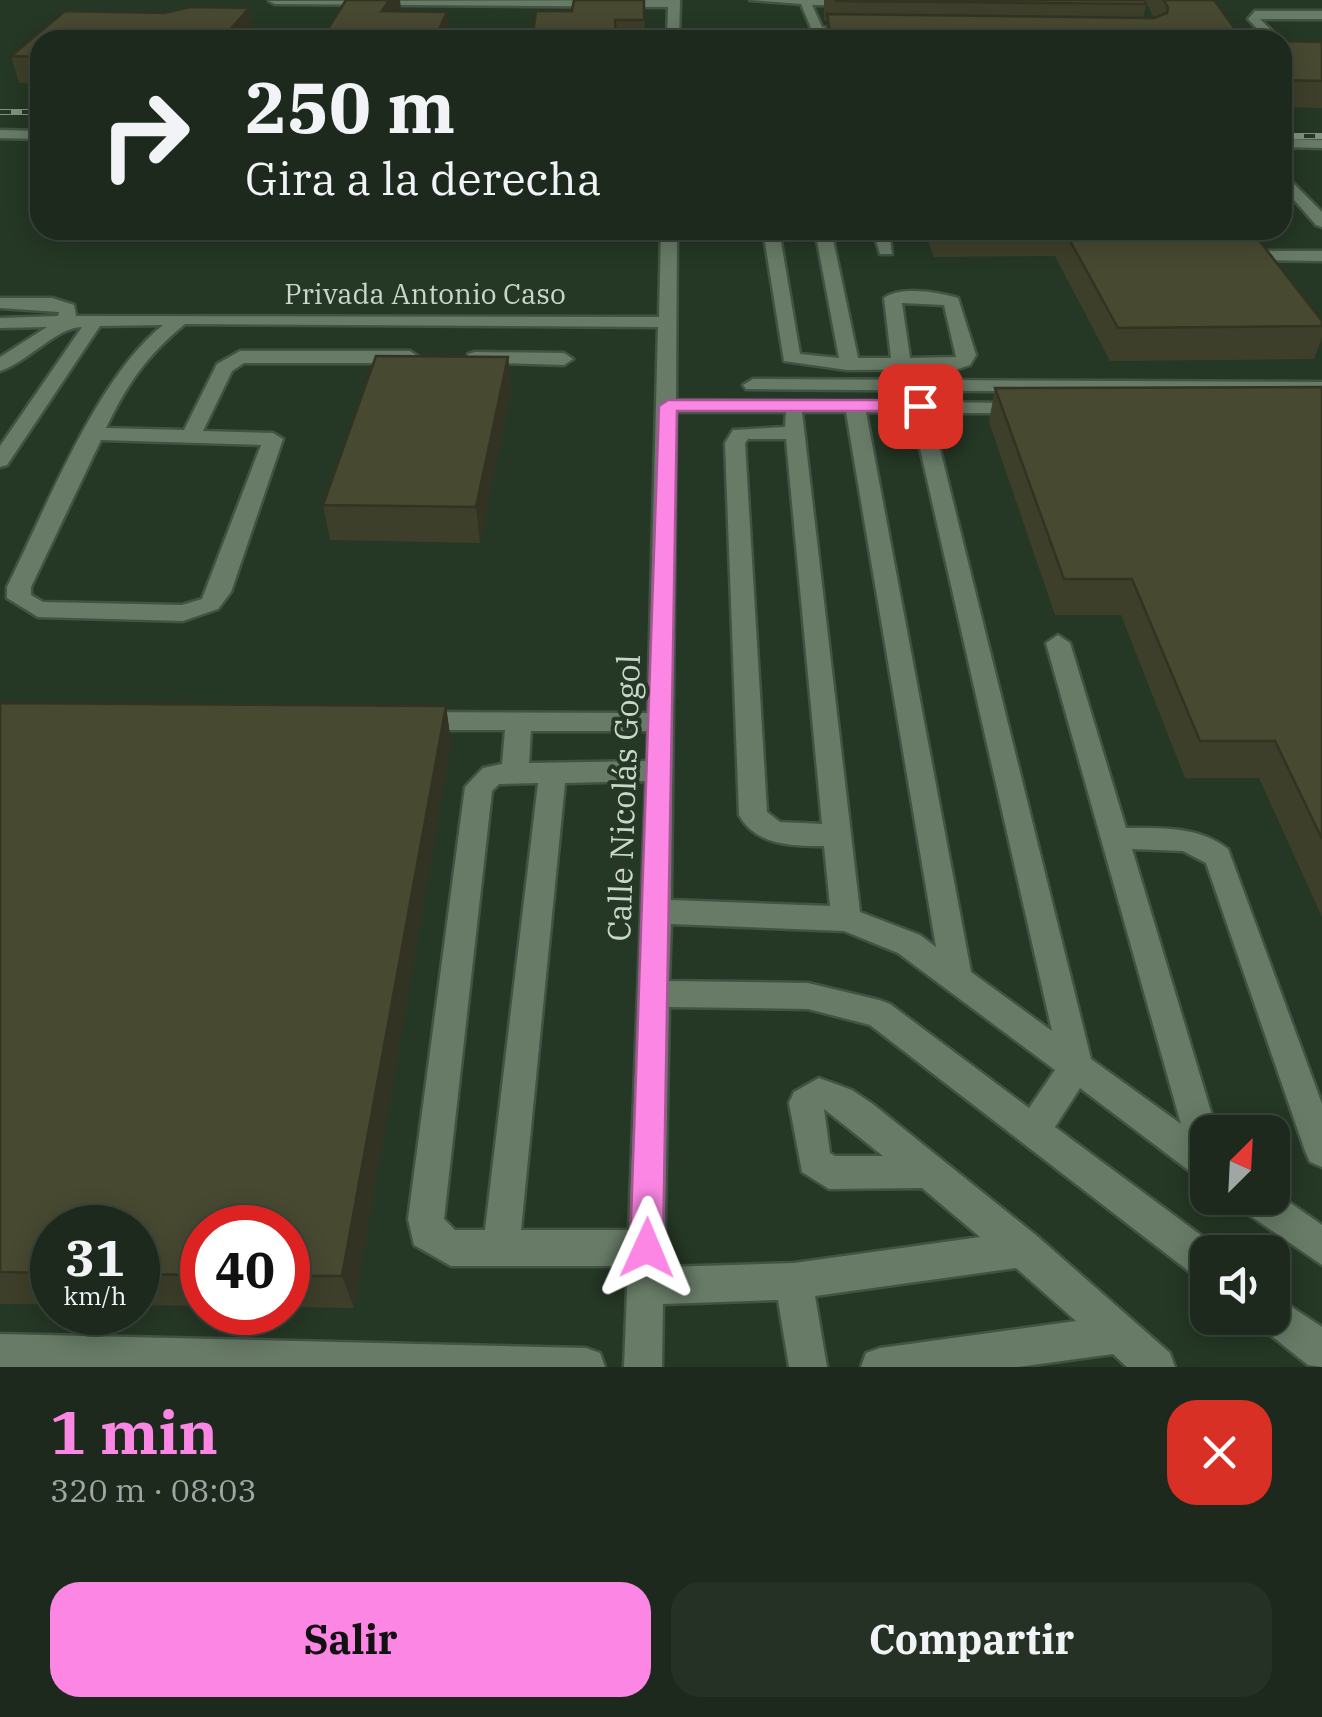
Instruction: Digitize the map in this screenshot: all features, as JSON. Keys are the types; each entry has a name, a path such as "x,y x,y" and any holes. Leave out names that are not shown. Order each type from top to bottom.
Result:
{"street":[{"path":"756,0 862,2"},
{"path":"275,1 674,2 673,30"},
{"path":"805,1 817,30"},
{"path":"1265,30 1254,19 1255,15 1322,15"},
{"path":"0,134 30,135"},
{"path":"1292,143 1322,144"},
{"path":"1292,160 1322,160"},
{"path":"1292,188 1322,222"},
{"name":"Calle Nicolás Gogol","path":"643,1367 660,771 669,240"},
{"path":"773,240 791,357 849,361 900,362 958,363 966,359 949,300 893,298 900,362"},
{"path":"826,240 849,361"},
{"path":"883,240 886,251"},
{"path":"1256,256 1322,256"},
{"path":"0,303 62,305 68,309 67,320 0,365"},
{"path":"94,434 264,437 274,442 220,592 210,604 183,614 38,610 19,598 19,587 94,434 128,369 181,319"},
{"name":"Privada Antonio Caso","path":"0,323 181,319 668,322"},
{"path":"0,461 96,320"},
{"path":"191,436 224,368 240,357 564,359"},
{"path":"753,385 1322,388"},
{"path":"792,405 846,919"},
{"path":"668,406 1035,408"},
{"path":"855,406 957,982"},
{"path":"920,406 1076,1066 1034,1129"},
{"path":"796,432 748,432 740,434 735,443 753,815 758,823 778,832 838,835"},
{"path":"1058,643 1195,1115"},
{"path":"399,720 661,722"},
{"path":"514,772 519,722"},
{"path":"647,1248 451,1248 428,1234 426,1218 479,787 492,775 514,772 660,771"},
{"path":"501,1249 554,773"},
{"path":"1114,838 1193,842 1218,857 1322,1151"},
{"path":"656,911 846,919 909,944 1190,1148"},
{"path":"652,994 808,996 878,1014 1190,1249"},
{"path":"928,1172 1024,1248 1156,1367"},
{"path":"1278,1215 1322,1247"},
{"path":"646,1286 794,1281 1024,1248"},
{"path":"794,1281 808,1367"},
{"path":"1290,1327 1322,1351"},
{"path":"880,1367 1119,1334"},
{"path":"0,1353 586,1367"}],"building":[{"path":"346,0 389,0 382,11 447,12 439,30 327,30"},
{"path":"574,0 644,0 644,20 615,20 616,30 533,30 536,11 572,11"},
{"path":"835,0 1144,0 1146,4 838,1"},
{"path":"1164,0 1214,0 1236,30 829,30 827,14 1154,18 1167,13"},
{"path":"190,7 249,8 230,30 42,30 65,11 164,13"},
{"path":"30,40 30,57 11,56"},
{"path":"1292,41 1322,42 1322,81 1292,80"},
{"path":"1070,240 1259,240 1322,321 1322,326 1118,328"},
{"path":"376,356 508,357 476,507 323,505"},
{"path":"1322,387 1322,839 1275,741 1200,741 1132,579 1064,579 995,388"},
{"path":"0,703 446,706 342,1276 310,1276 310,1205 180,1205 180,1275 160,1274 160,1205 30,1205 30,1273 0,1272"}],"railway":[{"path":"0,112 30,112"},
{"path":"1292,136 1322,136"}],"route":[{"path":"647,1248 668,406 920,406"}]}
